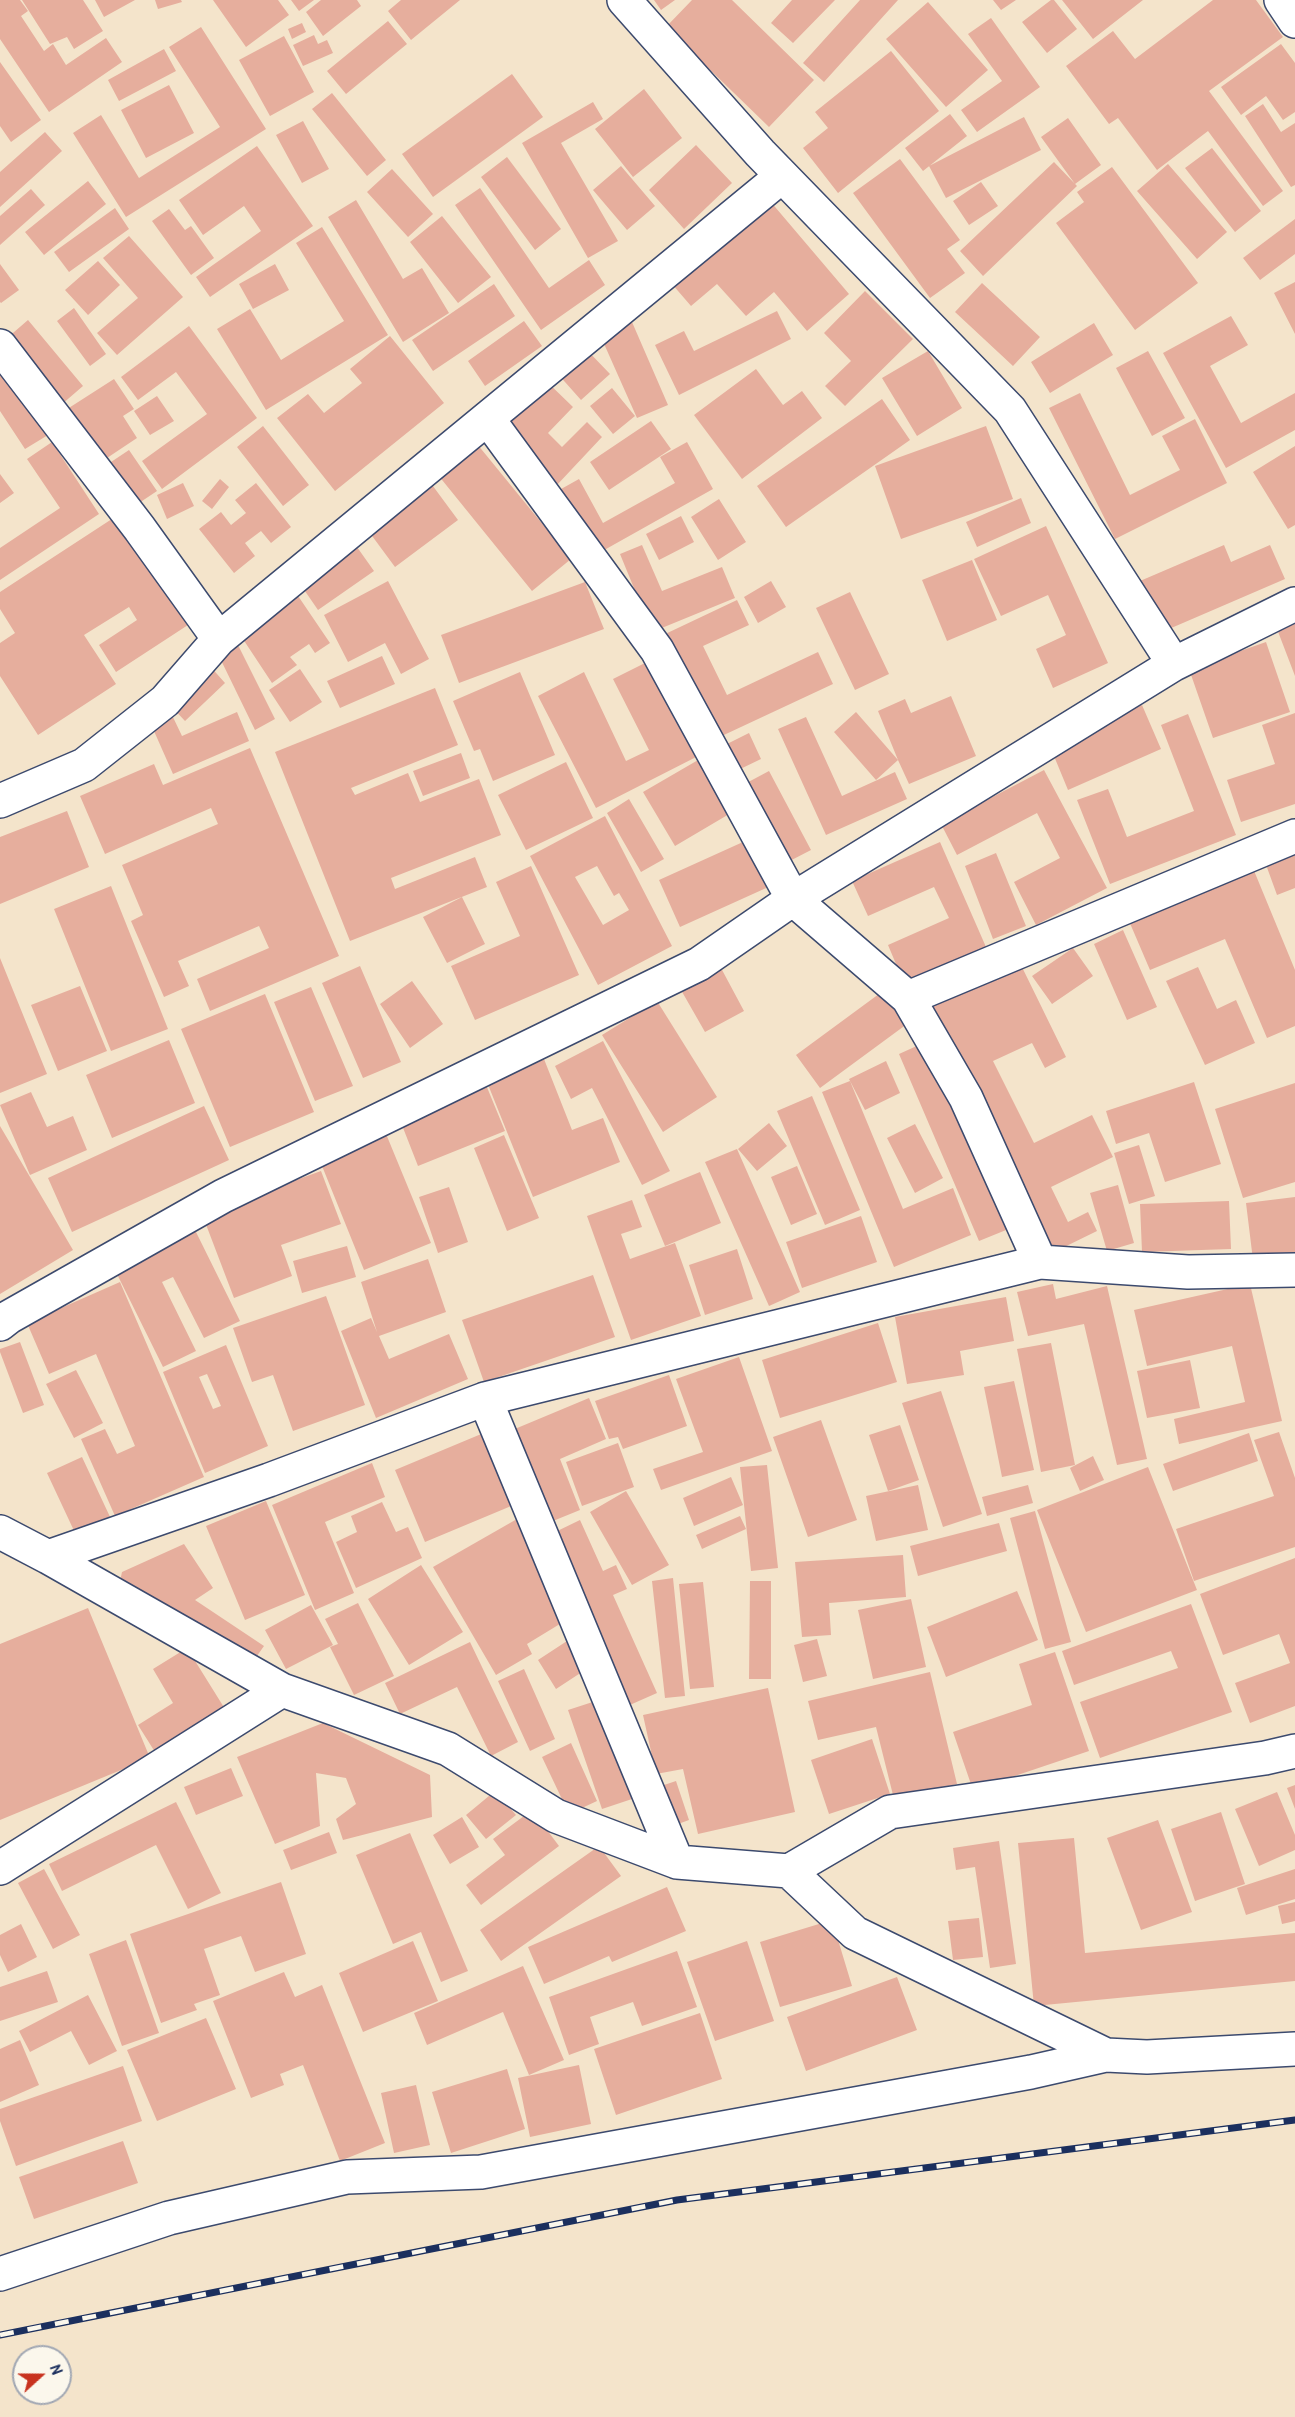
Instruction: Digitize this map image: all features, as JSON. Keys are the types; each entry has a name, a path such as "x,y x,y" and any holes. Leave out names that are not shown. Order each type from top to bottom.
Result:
{"street":[{"path":"624,0 782,176 1010,410 1174,664"},
{"path":"1281,0 1295,21"},
{"path":"0,801 84,765 165,701 219,639 782,176"},
{"path":"0,346 140,529 219,639"},
{"path":"488,419 657,650 793,899 908,998 966,1098 1040,1262"},
{"path":"0,1324 223,1196 699,963 793,899 1174,664 1295,604"},
{"path":"908,998 1295,836"},
{"path":"48,1557 268,1480 485,1399 1040,1262 1188,1272 1295,1270"},
{"path":"485,1399 676,1863"},
{"path":"0,1532 282,1690 448,1749 556,1816 676,1863 789,1871 890,1812 1265,1758 1295,1751"},
{"path":"0,1868 282,1690"},
{"path":"789,1871 855,1933 1106,2055"},
{"path":"0,2274 169,2218 347,2177 482,2172 1031,2072 1106,2055 1148,2057 1295,2049"}],"building":[{"path":"0,0 20,0 28,11 21,16 44,51 53,44 66,65 106,38 122,62 49,112 0,39"},
{"path":"22,0 83,0 103,31 74,49 67,37 50,44"},
{"path":"95,0 135,0 104,17"},
{"path":"155,0 181,0 182,2 158,9"},
{"path":"213,0 278,0 289,15 246,47"},
{"path":"291,0 314,0 299,11"},
{"path":"321,0 357,0 361,6 323,36 306,12"},
{"path":"401,0 460,0 411,40 388,11"},
{"path":"654,0 675,0 661,10"},
{"path":"692,0 732,0 814,80 769,127 666,27"},
{"path":"792,0 835,0 793,43 771,23"},
{"path":"860,0 898,0 824,82 803,63"},
{"path":"993,0 1016,0 1001,10"},
{"path":"1054,0 1077,29 1047,53 1022,22"},
{"path":"1062,0 1143,0 1093,39"},
{"path":"1213,0 1256,0 1283,37 1209,91 1283,191 1263,206 1208,131 1157,170 1118,118 1109,124 1066,66 1113,31 1135,59"},
{"path":"928,2 988,70 946,107 886,39"},
{"path":"991,18 1040,87 977,132 961,110 1002,81 968,34"},
{"path":"388,21 407,44 346,94 327,71"},
{"path":"302,23 306,32 292,39 288,29"},
{"path":"201,27 266,129 126,217 73,133 101,115 139,178 220,127 169,47"},
{"path":"314,35 318,44 327,40 333,53 303,66 293,45"},
{"path":"284,36 314,92 270,116 239,60"},
{"path":"1281,44 1295,63 1295,112 1283,120 1266,96 1241,115 1221,87"},
{"path":"164,49 176,71 119,101 108,80"},
{"path":"891,51 939,111 838,193 803,148 828,128 815,112"},
{"path":"0,62 41,120 11,142 0,126"},
{"path":"512,74 543,117 433,197 402,154"},
{"path":"169,85 194,133 146,158 121,110"},
{"path":"644,89 682,138 633,177 595,129"},
{"path":"332,93 386,160 367,176 312,109"},
{"path":"593,102 603,119 561,143 618,241 588,258 522,143"},
{"path":"1263,104 1281,132 1295,123 1295,185 1291,187 1245,116"},
{"path":"950,114 967,136 923,171 905,148"},
{"path":"1024,117 1041,150 946,198 929,166"},
{"path":"1068,118 1101,165 1075,184 1041,137"},
{"path":"303,121 329,169 302,183 276,135"},
{"path":"45,132 62,151 0,207 0,172"},
{"path":"696,145 732,183 684,229 649,190"},
{"path":"257,146 313,226 210,297 196,277 261,231 244,206 203,235 179,200"},
{"path":"1212,148 1261,211 1235,232 1185,168"},
{"path":"507,157 561,229 535,250 481,177"},
{"path":"900,159 960,240 947,249 965,273 930,298 853,193"},
{"path":"1054,162 1077,186 983,276 960,251"},
{"path":"1168,164 1227,232 1197,259 1137,191"},
{"path":"621,166 655,206 627,230 593,190"},
{"path":"1112,167 1198,283 1135,330 1056,223 1084,202 1077,192"},
{"path":"392,169 433,214 408,237 367,192"},
{"path":"88,181 106,204 44,255 25,232"},
{"path":"981,182 998,206 969,225 953,201"},
{"path":"480,188 549,288 589,260 605,285 541,330 455,205"},
{"path":"31,189 45,205 0,245 0,216"},
{"path":"356,200 403,279 422,268 449,313 403,342 328,217"},
{"path":"770,201 849,294 807,331 774,292 746,316 717,284 691,306 672,284"},
{"path":"115,208 129,229 69,272 54,252"},
{"path":"169,209 185,230 191,226 214,258 191,275 152,221"},
{"path":"442,216 491,277 458,303 410,242"},
{"path":"1295,219 1295,254 1260,280 1243,258"},
{"path":"322,227 388,335 266,410 217,329 250,309 281,360 344,321 296,243"},
{"path":"129,236 183,297 117,355 97,333 138,298 103,258"},
{"path":"98,261 120,285 88,315 65,290"},
{"path":"0,264 19,290 1,303 0,302"},
{"path":"275,264 289,290 253,309 239,284"},
{"path":"1295,282 1295,334 1274,293"},
{"path":"982,283 1040,337 1013,366 955,312"},
{"path":"494,284 515,316 433,371 412,340"},
{"path":"865,291 913,339 845,406 825,386 851,361 824,333"},
{"path":"74,308 106,354 90,366 57,321"},
{"path":"777,311 791,339 679,395 655,345 684,331 694,351"},
{"path":"1231,316 1248,345 1210,366 1241,423 1295,393 1295,430 1226,468 1163,353"},
{"path":"28,320 83,386 61,405 6,339"},
{"path":"524,321 542,346 485,386 468,361"},
{"path":"632,322 668,405 637,418 601,337"},
{"path":"1094,323 1113,355 1050,393 1031,362"},
{"path":"189,326 257,418 162,489 142,461 207,414 176,372 138,400 121,377"},
{"path":"390,336 444,403 335,491 277,418 308,394 324,413 362,383 350,369"},
{"path":"585,348 610,374 581,400 557,373"},
{"path":"928,351 962,408 917,436 882,378"},
{"path":"1148,351 1185,418 1152,436 1116,368"},
{"path":"0,359 48,435 25,449 0,411"},
{"path":"756,369 783,405 802,391 822,418 742,479 694,415"},
{"path":"542,377 573,407 548,433 562,447 587,422 602,437 556,486 494,426"},
{"path":"114,379 134,409 123,416 137,438 95,466 61,413"},
{"path":"612,388 635,416 613,434 590,406"},
{"path":"1080,393 1130,495 1180,470 1162,436 1195,419 1227,483 1115,539 1049,408"},
{"path":"157,396 174,421 150,435 134,411"},
{"path":"882,399 910,440 786,527 757,486"},
{"path":"651,421 671,449 609,490 590,462"},
{"path":"263,426 309,485 283,506 237,447"},
{"path":"986,426 1013,499 901,539 875,466"},
{"path":"473,439 571,559 532,591 434,470"},
{"path":"52,442 99,514 0,580 0,548 60,508 27,459"},
{"path":"687,442 713,489 590,558 554,493 579,479 603,523 675,483 660,457"},
{"path":"1295,446 1295,525 1288,529 1253,472"},
{"path":"129,450 157,491 136,505 108,464"},
{"path":"0,474 14,493 0,503"},
{"path":"427,478 458,520 395,567 364,525"},
{"path":"220,479 229,487 212,509 202,501"},
{"path":"183,483 194,506 167,519 157,495"},
{"path":"256,483 291,527 271,543 261,531 245,543 255,556 234,573 199,529 221,512 231,525 246,513 235,500"},
{"path":"1021,498 1031,523 977,547 966,522"},
{"path":"719,499 746,542 718,560 691,517"},
{"path":"118,515 188,625 116,672 99,645 137,620 129,607 84,635 116,684 38,735 0,676 0,643 15,633 0,609 0,592"},
{"path":"681,516 694,542 659,560 646,534"},
{"path":"1046,526 1108,663 1053,688 1036,649 1066,635 1048,595 1001,616 974,559"},
{"path":"352,540 374,571 318,610 296,578"},
{"path":"642,545 662,591 722,567 735,598 652,632 620,554"},
{"path":"1224,545 1231,562 1270,545 1285,579 1162,632 1140,581"},
{"path":"972,560 997,620 947,641 922,580"},
{"path":"388,581 429,659 401,674 385,643 348,662 324,615"},
{"path":"771,581 786,607 758,623 744,597"},
{"path":"585,582 604,629 459,683 441,635"},
{"path":"292,587 330,643 315,653 309,644 290,657 297,665 272,683 235,627"},
{"path":"850,592 889,674 855,690 816,608"},
{"path":"737,600 749,625 703,646 727,695 818,652 833,684 711,741 661,636"},
{"path":"1295,622 1295,676 1277,629"},
{"path":"1266,642 1290,712 1213,738 1189,669"},
{"path":"237,643 275,719 255,730 217,652"},
{"path":"382,656 395,684 340,708 327,681"},
{"path":"655,658 704,753 596,808 538,696 584,672 626,761 649,750 613,679"},
{"path":"209,665 225,683 185,721 168,703"},
{"path":"300,669 322,702 290,722 269,690"},
{"path":"520,672 555,755 493,781 480,749 474,751 453,701"},
{"path":"435,688 458,745 351,788 355,795 408,773 420,802 479,779 501,835 391,878 395,889 475,857 487,887 350,941 275,752"},
{"path":"951,696 976,756 909,784 878,711 905,699 911,713"},
{"path":"1142,705 1161,749 1068,790 1049,744"},
{"path":"237,712 249,741 173,774 150,722 171,713 182,736"},
{"path":"856,712 898,760 876,780 834,732"},
{"path":"1295,713 1295,804 1241,822 1227,780 1275,764 1262,725"},
{"path":"1188,714 1236,835 1110,884 1077,800 1108,789 1127,837 1194,811 1161,725"},
{"path":"806,717 842,796 895,772 907,799 826,835 778,729"},
{"path":"749,733 761,759 734,772 721,747"},
{"path":"250,748 339,956 210,1011 197,979 269,948 259,926 178,961 189,986 164,997 131,921 143,915 122,865 218,824 211,808 105,854 80,796 154,764 163,785"},
{"path":"461,753 470,778 423,796 413,771"},
{"path":"705,756 736,810 675,846 643,792"},
{"path":"566,762 593,818 526,850 498,795"},
{"path":"1044,770 1107,888 1036,925 1014,882 1060,858 1037,813 957,855 941,824"},
{"path":"769,771 811,850 782,865 739,787"},
{"path":"629,799 664,859 641,872 607,813"},
{"path":"67,811 89,867 0,904 0,837"},
{"path":"605,816 672,946 598,985 530,856","holes":["597,866 614,896 619,893 629,910 603,925 575,877"]},
{"path":"754,837 775,884 680,927 659,880"},
{"path":"940,842 986,947 904,983 888,945 949,918 934,887 868,916 852,881"},
{"path":"1295,850 1295,888 1277,895 1265,862"},
{"path":"996,853 1026,926 993,939 965,866"},
{"path":"1250,861 1295,970 1295,1026 1267,1038 1225,939 1150,970 1126,914"},
{"path":"531,866 579,975 475,1020 451,966 520,936 496,882"},
{"path":"111,886 168,1029 111,1051 54,909"},
{"path":"462,897 485,944 447,963 423,917"},
{"path":"1123,930 1157,1007 1127,1020 1094,944"},
{"path":"1073,948 1093,976 1052,1004 1032,976"},
{"path":"0,958 47,1074 0,1093"},
{"path":"1020,963 1066,1057 1045,1068 1032,1043 993,1061 1034,1143 1092,1115 1113,1157 1051,1187 1068,1222 1088,1212 1097,1231 1050,1254 930,1006"},
{"path":"360,966 401,1062 363,1078 322,983"},
{"path":"1198,967 1217,1009 1236,1000 1255,1043 1205,1065 1166,981"},
{"path":"721,968 744,1011 705,1032 681,990"},
{"path":"412,981 443,1024 410,1048 380,1004"},
{"path":"80,986 107,1051 58,1071 31,1005"},
{"path":"311,987 353,1086 315,1101 274,1002"},
{"path":"883,991 907,1024 820,1088 796,1055"},
{"path":"265,994 314,1112 230,1147 181,1029"},
{"path":"657,1001 717,1097 663,1132 602,1035"},
{"path":"169,1040 195,1103 112,1138 86,1075"},
{"path":"930,1040 1011,1228 979,1241 899,1054"},
{"path":"603,1041 670,1171 642,1185 592,1088 571,1099 555,1066"},
{"path":"542,1054 572,1130 603,1118 620,1162 533,1197 485,1077"},
{"path":"886,1061 900,1093 865,1110 849,1079"},
{"path":"484,1080 505,1131 418,1166 398,1115"},
{"path":"850,1081 903,1209 953,1188 971,1235 894,1267 822,1092"},
{"path":"1194,1082 1221,1164 1165,1182 1149,1133 1116,1144 1106,1111"},
{"path":"1295,1083 1295,1182 1243,1198 1215,1109"},
{"path":"31,1092 47,1127 73,1116 87,1150 30,1175 0,1105"},
{"path":"812,1096 860,1210 825,1225 777,1111"},
{"path":"204,1106 229,1160 72,1232 48,1178"},
{"path":"769,1123 787,1146 757,1171 738,1149"},
{"path":"915,1124 943,1178 915,1193 887,1138"},
{"path":"0,1126 73,1250 0,1294"},
{"path":"384,1129 431,1243 364,1270 318,1156"},
{"path":"504,1135 539,1218 507,1231 474,1148"},
{"path":"1139,1145 1155,1196 1129,1204 1114,1153"},
{"path":"737,1149 800,1292 769,1306 705,1162"},
{"path":"797,1166 817,1214 791,1225 771,1177"},
{"path":"321,1171 341,1224 281,1245 292,1276 234,1298 202,1214"},
{"path":"700,1172 721,1223 665,1246 644,1195"},
{"path":"1118,1185 1134,1243 1107,1251 1090,1193"},
{"path":"449,1187 468,1242 438,1253 419,1197"},
{"path":"1295,1197 1295,1255 1253,1260 1246,1203"},
{"path":"632,1200 642,1227 621,1234 630,1259 675,1243 701,1316 631,1340 587,1216"},
{"path":"1229,1201 1231,1249 1142,1252 1140,1204"},
{"path":"861,1216 877,1262 802,1288 786,1242"},
{"path":"195,1230 240,1321 204,1338 173,1277 162,1282 196,1351 163,1367 115,1270"},
{"path":"347,1246 356,1277 302,1293 293,1261"},
{"path":"737,1249 753,1299 705,1315 689,1265"},
{"path":"428,1259 446,1312 379,1336 389,1359 449,1334 468,1379 376,1418 341,1331 371,1318 377,1332 361,1282"},
{"path":"593,1275 615,1337 484,1382 462,1320"},
{"path":"120,1282 204,1477 115,1516 81,1439 105,1429 117,1454 135,1446 96,1354 49,1374 27,1323"},
{"path":"1053,1284 1056,1299 1107,1286 1147,1459 1117,1465 1084,1324 1028,1336 1017,1292"},
{"path":"1250,1284 1282,1421 1179,1444 1174,1419 1245,1402 1232,1346 1147,1366 1134,1310"},
{"path":"326,1296 365,1405 293,1431 273,1375 252,1382 233,1328"},
{"path":"1006,1297 1014,1341 960,1351 964,1375 907,1384 895,1317"},
{"path":"878,1323 897,1382 780,1418 762,1360"},
{"path":"20,1342 44,1405 23,1413 0,1352 0,1349"},
{"path":"1051,1343 1075,1465 1041,1472 1017,1349"},
{"path":"226,1345 268,1446 205,1473 163,1372","holes":["207,1374 221,1406 213,1409 199,1377"]},
{"path":"739,1357 772,1451 661,1490 653,1469 703,1452 676,1379"},
{"path":"1190,1360 1200,1408 1147,1418 1137,1371"},
{"path":"76,1370 103,1423 74,1438 46,1384"},
{"path":"669,1375 687,1426 623,1449 618,1437 609,1439 595,1401"},
{"path":"1014,1381 1034,1470 1002,1477 984,1387"},
{"path":"941,1391 982,1514 943,1527 902,1403"},
{"path":"589,1398 606,1439 560,1459 580,1510 548,1523 510,1431"},
{"path":"821,1420 857,1520 808,1537 773,1437"},
{"path":"900,1425 919,1480 888,1491 869,1435"},
{"path":"486,1432 516,1504 425,1542 395,1470"},
{"path":"1279,1432 1295,1478 1295,1547 1194,1581 1176,1529 1274,1496 1254,1440"},
{"path":"1249,1433 1258,1461 1173,1491 1163,1464"},
{"path":"618,1443 634,1487 582,1506 566,1462"},
{"path":"1093,1456 1104,1480 1080,1491 1070,1468"},
{"path":"82,1457 111,1519 76,1535 47,1473"},
{"path":"372,1463 385,1497 325,1522 354,1593 315,1610 272,1505"},
{"path":"767,1465 778,1568 751,1571 740,1467"},
{"path":"1148,1467 1197,1590 1086,1632 1037,1510"},
{"path":"731,1477 743,1505 694,1526 683,1498"},
{"path":"918,1485 928,1530 876,1541 866,1496"},
{"path":"1028,1485 1033,1503 987,1516 982,1497"},
{"path":"626,1491 669,1565 632,1585 590,1512"},
{"path":"266,1501 305,1595 245,1620 206,1526"},
{"path":"382,1502 396,1532 408,1527 422,1558 356,1588 336,1542 357,1532 351,1516"},
{"path":"1035,1511 1071,1642 1045,1649 1010,1518"},
{"path":"740,1516 746,1529 702,1549 696,1535"},
{"path":"517,1519 573,1616 527,1644 532,1654 496,1675 433,1567"},
{"path":"580,1520 603,1571 616,1565 627,1589 613,1595 657,1693 623,1708 547,1536"},
{"path":"999,1523 1007,1551 918,1576 910,1546"},
{"path":"184,1544 213,1588 195,1600 264,1646 252,1663 119,1586 122,1572"},
{"path":"903,1555 906,1597 829,1603 831,1635 802,1637 795,1562"},
{"path":"1295,1558 1295,1706 1250,1723 1235,1683 1290,1663 1279,1634 1223,1655 1200,1594"},
{"path":"421,1565 463,1632 409,1665 368,1599"},
{"path":"673,1578 685,1696 665,1698 652,1581"},
{"path":"750,1581 771,1581 771,1679 749,1679"},
{"path":"703,1582 714,1687 690,1689 679,1584"},
{"path":"1017,1591 1038,1640 946,1677 927,1627"},
{"path":"911,1599 926,1667 873,1679 858,1610"},
{"path":"358,1603 394,1676 354,1695 330,1647 338,1644 325,1619"},
{"path":"1191,1604 1232,1712 1100,1758 1080,1702 1178,1668 1171,1651 1074,1685 1062,1651"},
{"path":"311,1605 333,1645 286,1669 265,1630"},
{"path":"88,1608 150,1758 0,1820 0,1644"},
{"path":"817,1639 827,1676 803,1682 794,1645"},
{"path":"567,1641 585,1670 556,1689 538,1660"},
{"path":"470,1642 518,1742 491,1756 457,1687 400,1714 385,1683"},
{"path":"187,1648 225,1709 155,1752 138,1725 173,1703 153,1669"},
{"path":"1055,1652 1089,1751 973,1790 953,1732 1032,1705 1019,1664"},
{"path":"524,1669 555,1739 530,1751 498,1681"},
{"path":"930,1672 957,1784 894,1799 876,1727 818,1740 808,1701"},
{"path":"768,1688 795,1812 698,1834 683,1769 656,1774 643,1715"},
{"path":"605,1698 638,1797 602,1809 568,1710"},
{"path":"323,1723 430,1775 432,1817 343,1840 336,1819 356,1804 346,1778 316,1773 320,1826 275,1844 237,1757"},
{"path":"872,1739 890,1794 829,1814 811,1760"},
{"path":"571,1743 597,1801 569,1814 542,1757"},
{"path":"231,1768 243,1796 196,1815 184,1787"},
{"path":"676,1781 689,1820 667,1828 652,1789"},
{"path":"1295,1785 1295,1809 1287,1788"},
{"path":"495,1791 516,1815 486,1839 466,1815"},
{"path":"1277,1792 1295,1835 1295,1850 1259,1866 1235,1809"},
{"path":"176,1802 221,1893 188,1909 156,1845 62,1891 49,1864"},
{"path":"532,1810 559,1846 481,1905 466,1885 505,1855 493,1839"},
{"path":"1221,1812 1245,1884 1195,1901 1171,1829"},
{"path":"462,1817 479,1847 450,1864 433,1835"},
{"path":"1158,1820 1192,1912 1141,1930 1107,1838"},
{"path":"329,1832 337,1853 291,1870 283,1850"},
{"path":"410,1833 468,1971 441,1982 421,1932 393,1944 356,1855"},
{"path":"1074,1838 1085,1953 1295,1933 1295,1981 1034,2006 1018,1843"},
{"path":"999,1841 1016,1964 990,1968 975,1867 956,1870 953,1848"},
{"path":"599,1846 621,1876 501,1961 480,1930"},
{"path":"44,1869 80,1935 53,1949 18,1883"},
{"path":"1295,1869 1295,1899 1246,1915 1237,1888"},
{"path":"281,1882 306,1954 255,1972 241,1936 204,1949 220,1995 194,2004 197,2010 161,2023 130,1934"},
{"path":"667,1887 686,1931 612,1962 609,1956 544,1984 528,1947"},
{"path":"1295,1902 1295,1921 1282,1924 1278,1906"},
{"path":"979,1918 983,1957 953,1960 948,1921"},
{"path":"832,1920 852,1986 780,2007 760,1942"},
{"path":"21,1924 37,1957 8,1972 0,1955 0,1935"},
{"path":"126,1940 159,2033 122,2046 89,1954"},
{"path":"413,1941 438,2001 363,2032 339,1973"},
{"path":"747,1941 774,2021 715,2041 687,1962"},
{"path":"677,1951 697,2007 642,2026 633,2002 590,2017 599,2044 569,2055 549,1997"},
{"path":"523,1966 564,2060 529,2075 503,2012 427,2045 414,2013"},
{"path":"47,1971 58,2002 0,2021 0,1987"},
{"path":"284,1972 295,1997 322,1985 385,2143 340,2161 303,2065 280,2074 284,2085 251,2098 213,2001"},
{"path":"897,1977 917,2030 806,2071 787,2017"},
{"path":"88,1995 117,2051 89,2065 71,2031 30,2052 19,2031"},
{"path":"700,2013 722,2079 616,2115 594,2049"},
{"path":"206,2018 236,2089 157,2121 127,2050"},
{"path":"20,2040 39,2085 0,2102 0,2049"},
{"path":"579,2065 591,2124 530,2137 518,2078"},
{"path":"123,2066 142,2121 16,2166 0,2121 0,2109"},
{"path":"507,2069 525,2129 451,2153 432,2092"},
{"path":"416,2085 430,2145 394,2153 381,2093"},
{"path":"123,2141 138,2183 34,2219 19,2177"}],"railway":[{"path":"0,2335 677,2200 1295,2120"}]}
